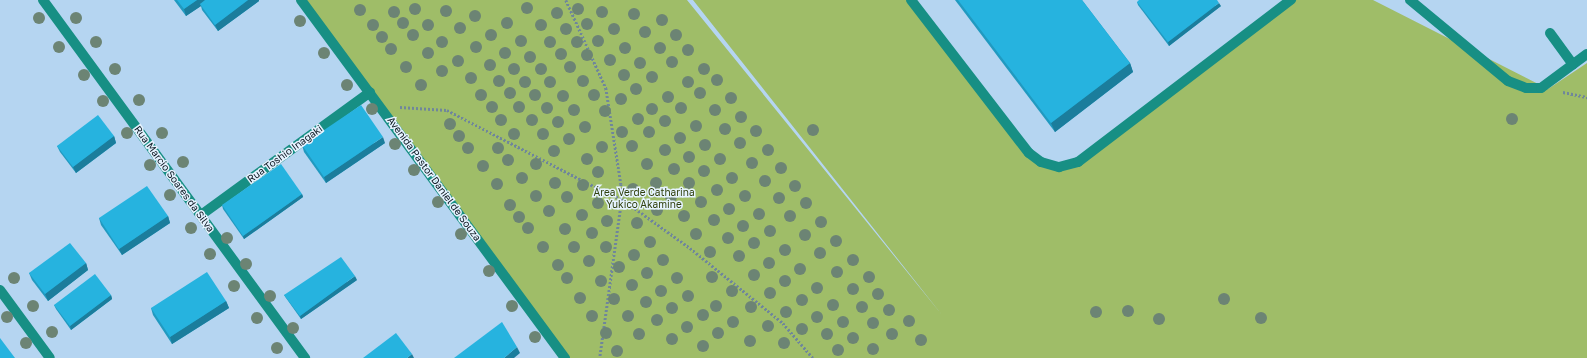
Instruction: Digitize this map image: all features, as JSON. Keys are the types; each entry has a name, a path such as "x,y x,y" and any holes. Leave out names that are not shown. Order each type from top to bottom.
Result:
{"street":[{"name":"Rua Marcio Soares da Silva","path":"43,0 306,358"},
{"name":"Avenida Pastor Daniel de Souza","path":"301,0 380,105 565,358"},
{"path":"911,0 1029,153 1041,162 1059,167 1078,162 1291,0"},
{"path":"1410,0 1508,81 1526,88 1541,88 1587,54"},
{"path":"1550,33 1573,65"},
{"name":"Rua Toshio Inagaki","path":"201,215 370,92"},
{"path":"0,290 50,358"}],"path":[{"path":"566,0 606,88 617,149 622,198 600,358"},
{"path":"380,105 447,110 587,183 622,198 690,248 783,323 814,358"}],"green space":[{"name":"Área Verde Catharina Yukico Akamine","path":"301,0 687,0 942,315 693,0 911,0 1041,162 1078,162 1291,0 1373,0 1548,89 1587,63 1587,358 565,358"}],"building":[{"path":"177,0 197,0 184,9"},
{"path":"205,0 248,0 215,25 200,4"},
{"path":"958,0 1082,0 1130,63 1051,123"},
{"path":"1139,0 1217,0 1219,3 1168,42 1137,2"},
{"path":"361,105 383,137 324,177 302,145"},
{"path":"98,115 114,136 73,167 57,146"},
{"path":"281,164 302,194 243,236 222,205"},
{"path":"147,186 168,216 119,249 99,218"},
{"path":"70,243 86,263 45,294 29,273"},
{"path":"341,257 355,276 300,316 284,295"},
{"path":"207,272 226,301 170,337 151,308"},
{"path":"95,274 111,295 70,326 54,305"},
{"path":"502,322 517,347 504,358 454,358"},
{"path":"396,333 412,354 407,358 363,358"},
{"path":"0,338 15,358 0,358"}]}
